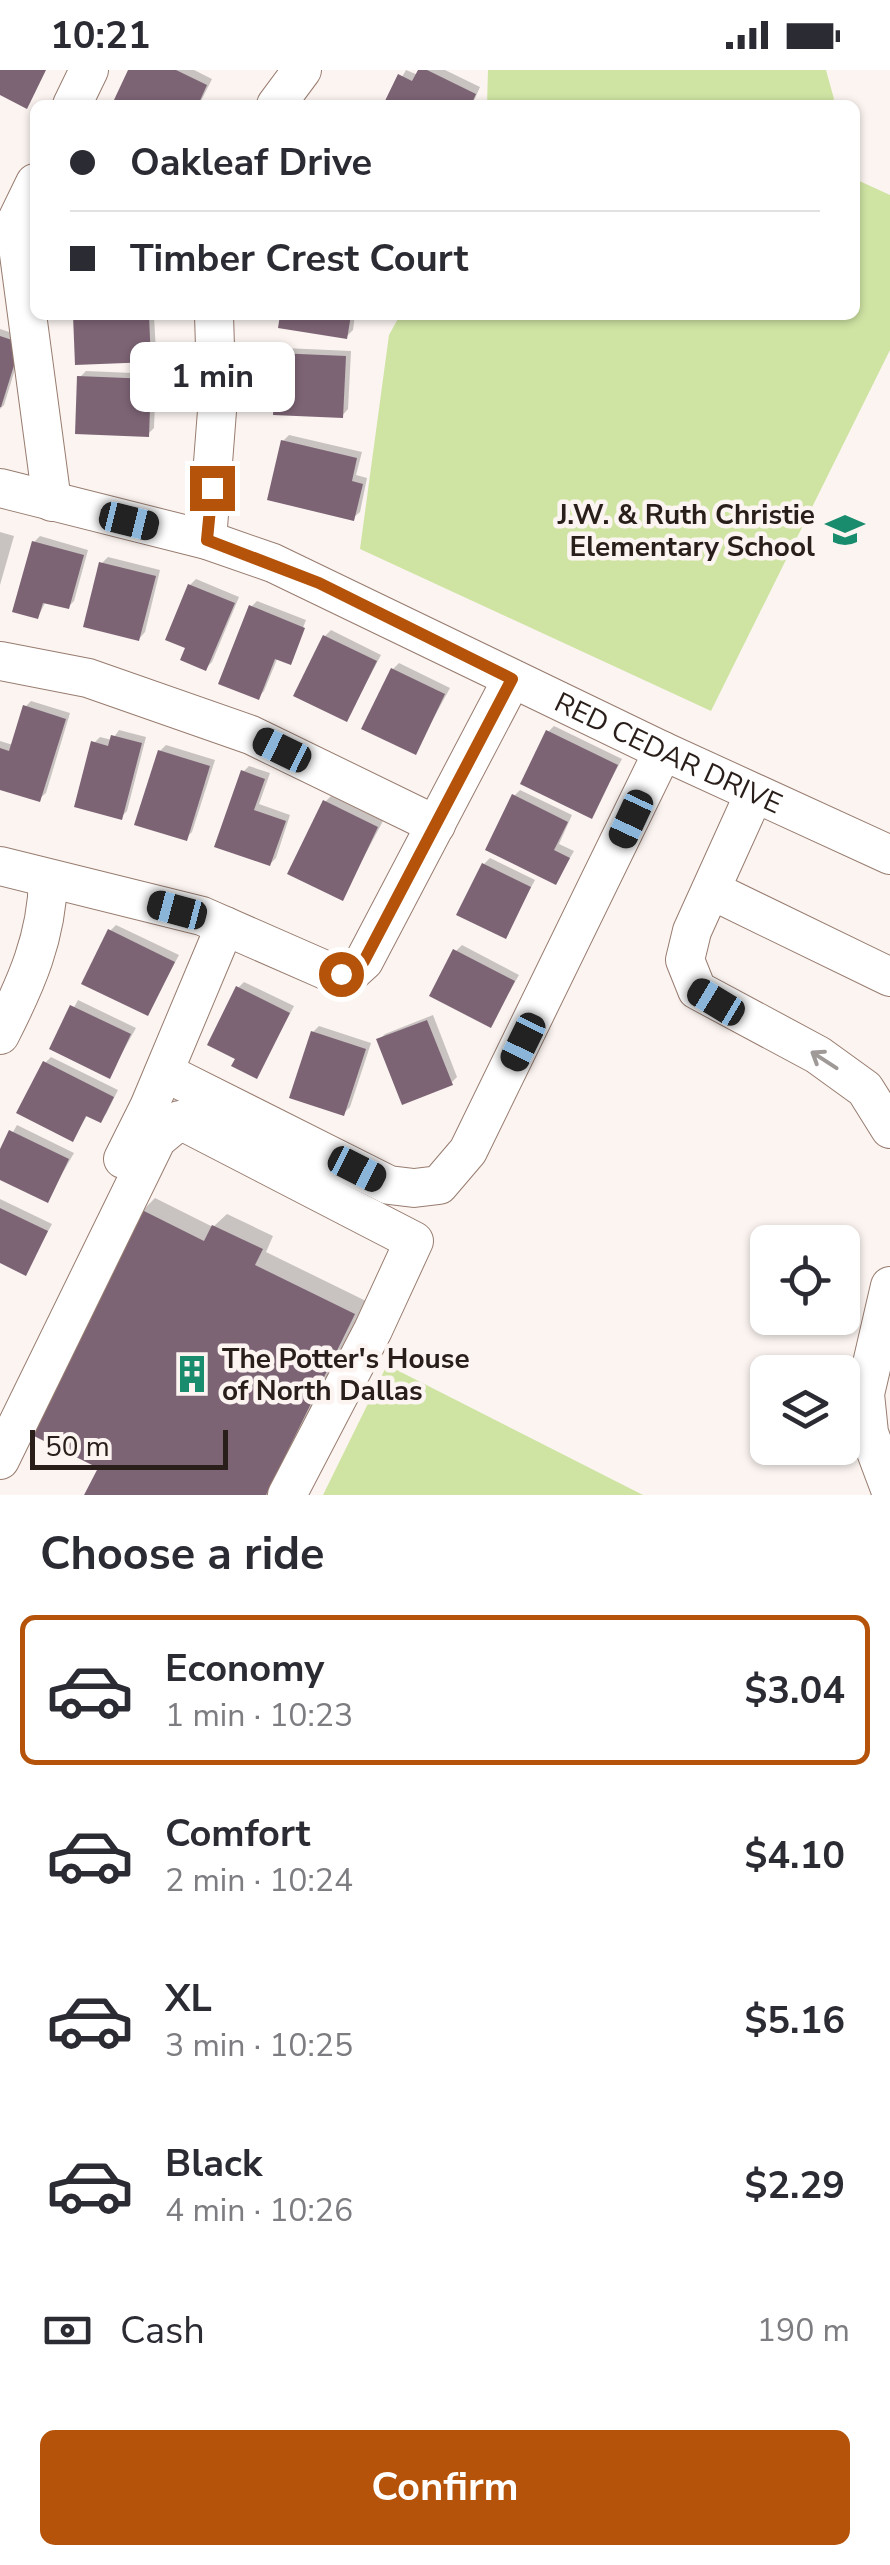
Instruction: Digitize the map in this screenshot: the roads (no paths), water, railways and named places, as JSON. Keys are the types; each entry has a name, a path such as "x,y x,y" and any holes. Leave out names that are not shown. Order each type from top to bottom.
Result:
{"street":[{"path":"74,100 89,70"},
{"path":"280,100 302,70"},
{"path":"30,190 8,225 52,502"},
{"path":"207,540 218,411 214,320"},
{"name":"RED CEDAR DRIVE","path":"0,488 207,540 319,583 663,752 890,855"},
{"path":"0,661 88,678 250,735 436,825"},
{"path":"0,866 152,903 225,926 332,973 353,971 364,961 512,679"},
{"path":"164,1072 389,1185 414,1188 439,1184 468,1151 663,752"},
{"path":"754,794 692,932 685,960 697,990 818,1056 865,1090 888,1117"},
{"path":"0,1035 26,984 39,946 47,911 48,880"},
{"path":"711,890 890,977"},
{"path":"0,1402 164,1072 225,926"},
{"path":"0,1460 157,1139 180,1120 414,1241 288,1495"},
{"path":"890,1286 865,1394 869,1434 890,1488"}],"place":[{"name":"J.W. & Ruth Christie Elementary School","path":"845,530"},
{"name":"The Potter's House of North Dallas","path":"192,1374"}]}
